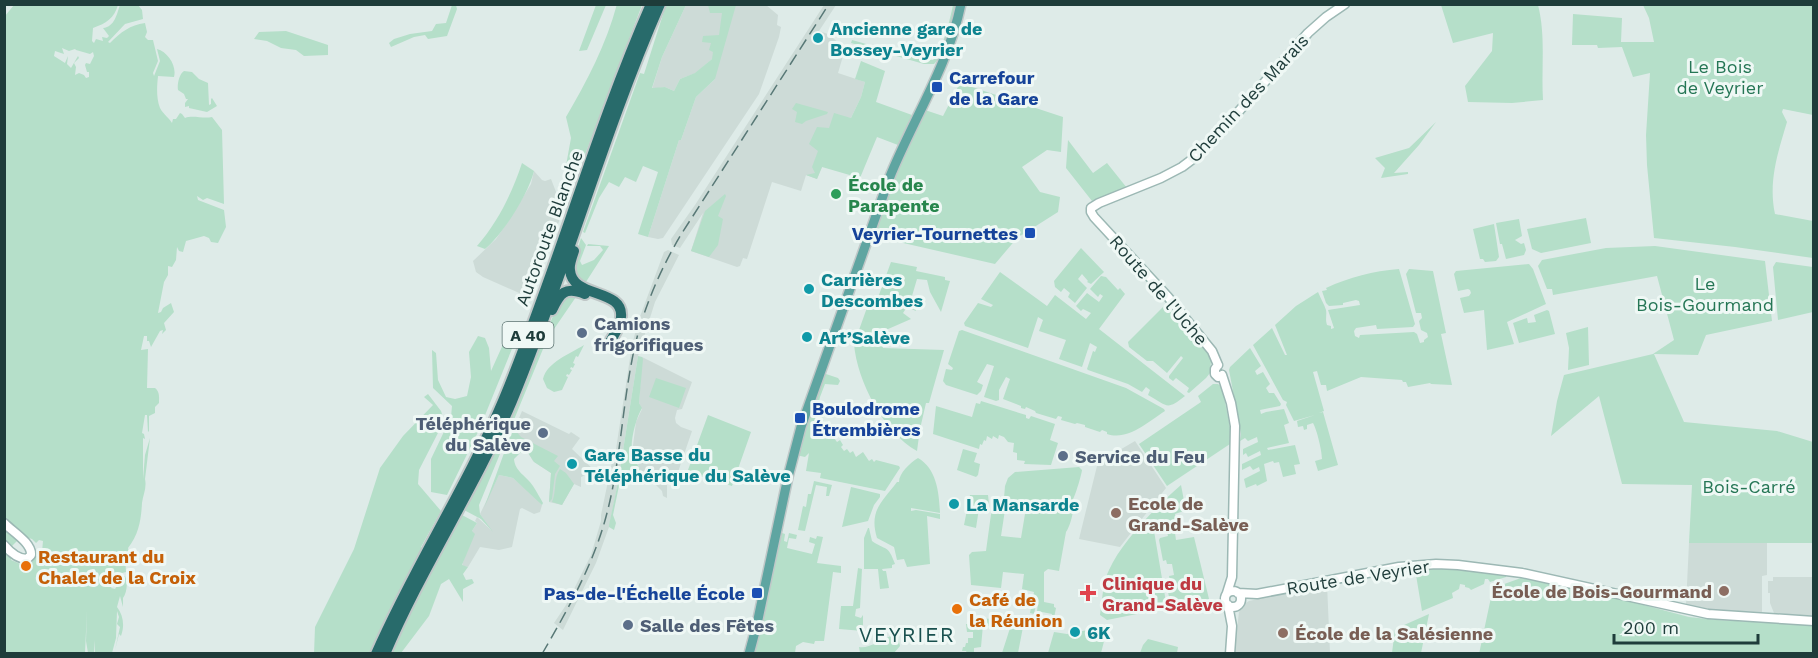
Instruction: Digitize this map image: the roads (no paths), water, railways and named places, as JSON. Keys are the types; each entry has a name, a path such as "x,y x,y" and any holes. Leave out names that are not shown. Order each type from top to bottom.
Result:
{"highway":[{"name":"Autoroute Blanche","path":"376,654 400,602 469,474 497,416 617,89 651,4"},
{"name":"Autoroute Blanche","path":"386,654 415,591 486,457 522,375 660,4"},
{"path":"593,180 570,268 573,280 585,291 609,303 614,309 616,319 609,326"},
{"path":"522,375 559,297 568,291 585,291 613,300 620,308 621,319 610,342"}],"main road":[{"path":"749,654 796,444 889,179 938,73 954,33 961,4"}],"street":[{"name":"Chemin des Marais","path":"1094,217 1091,210 1095,205 1173,172 1200,154 1308,33 1345,4"},
{"name":"Route de l'Uche","path":"1094,217 1141,266 1212,351 1218,365 1215,374 1218,377 1222,375 1233,411 1236,442 1232,577"},
{"path":"4,523 31,548 31,555 21,558 4,545"},
{"name":"Route de Veyrier","path":"1238,598 1399,567 1436,564 1522,573 1708,614 1814,621"},
{"path":"1232,577 1225,599 1232,626"},
{"path":"1230,654 1232,626 1238,598 1232,577"},
{"path":"1227,593 1231,591 1238,598"},
{"path":"1228,605 1234,607 1238,598"}],"railway":[{"path":"542,654 579,586 602,532 615,475 636,343 645,310 658,278 682,233 829,4"}],"place":[{"name":"Ancienne gare de Bossey-Veyrier","path":"818,38"},
{"name":"Carrefour de la Gare","path":"937,87"},
{"name":"École de Parapente","path":"836,194"},
{"name":"Veyrier-Tournettes","path":"1030,233"},
{"name":"Carrières Descombes","path":"809,289"},
{"name":"Camions frigorifiques","path":"582,333"},
{"name":"Art’Salève","path":"807,337"},
{"name":"Boulodrome Étrembières","path":"800,418"},
{"name":"Téléphérique du Salève","path":"543,433"},
{"name":"Service du Feu","path":"1063,456"},
{"name":"Gare Basse du Téléphérique du Salève","path":"572,464"},
{"name":"La Mansarde","path":"954,504"},
{"name":"Ecole de Grand-Salève","path":"1116,513"},
{"name":"Restaurant du Chalet de la Croix","path":"26,566"},
{"name":"École de Bois-Gourmand","path":"1724,591"},
{"name":"Pas-de-l'Échelle École","path":"757,593"},
{"name":"Clinique du Grand-Salève","path":"1088,593"},
{"name":"Café de la Réunion","path":"957,609"},
{"name":"Salle des Fêtes","path":"628,625"},
{"name":"6K","path":"1075,632"},
{"name":"École de la Salésienne","path":"1283,633"}],"district":[{"name":"VEYRIER","path":"907,634"}],"park label":[{"name":"Le Bois de Veyrier","path":"1720,76"},
{"name":"Le Bois-Gourmand","path":"1705,293"},
{"name":"Bois-Carré","path":"1749,486"}]}
